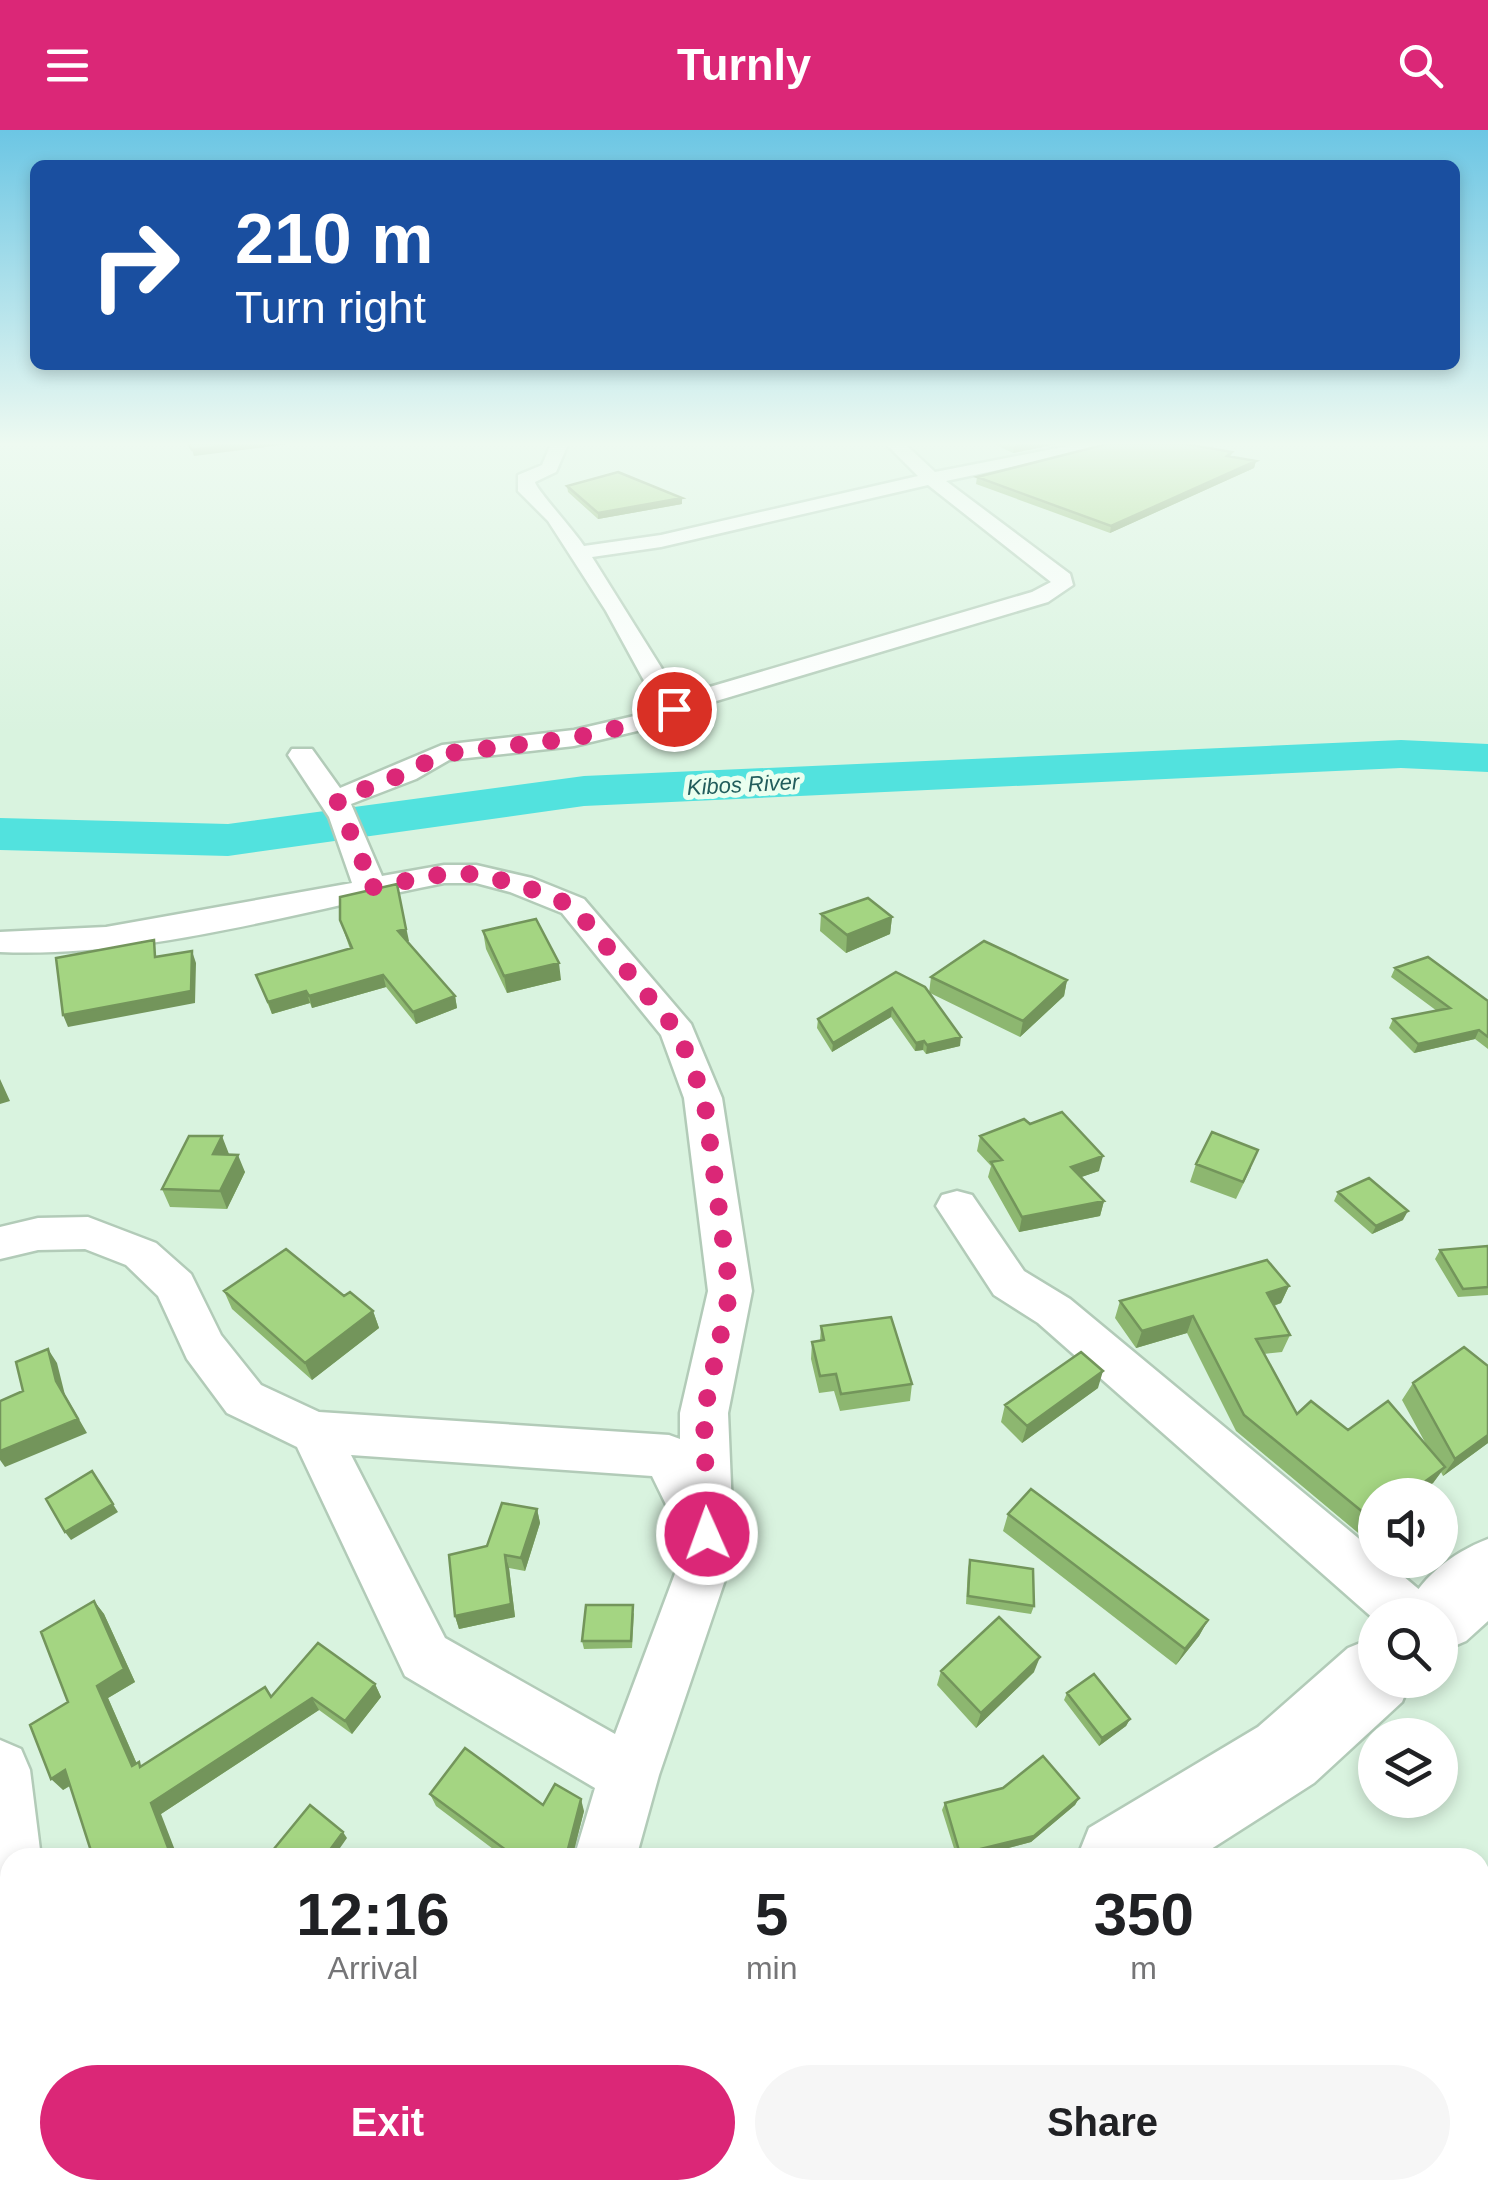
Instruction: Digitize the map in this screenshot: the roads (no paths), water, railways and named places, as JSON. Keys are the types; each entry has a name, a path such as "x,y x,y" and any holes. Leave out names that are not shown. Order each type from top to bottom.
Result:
{"main road":[{"path":"1458,1600 1488,1573"},
{"path":"1135,1848 1286,1755 1358,1689"}],"street":[{"path":"339,805 442,754 616,730 670,716 672,706 570,541"},
{"path":"579,553 663,541"},
{"path":"672,706 1040,597 1062,585 1062,579 1012,541"},
{"path":"302,755 339,805 367,876"},
{"path":"0,942 36,944 105,939 287,908 367,876 476,874 521,885 573,906 678,1032 704,1098 730,1291 704,1413 707,1534 702,1571 629,1775 608,1848"},
{"path":"957,1206 1009,1283 1054,1311 1389,1598"},
{"path":"0,1244 38,1234 88,1233 142,1254 176,1286 203,1346 244,1399 314,1432 669,1456 683,1494 707,1534"},
{"path":"314,1432 425,1657 629,1775"},
{"path":"0,1770 9,1848"}],"waterway":[{"name":"Kibos River","path":"0,834 228,840 584,791 1401,754 1488,758"}]}
